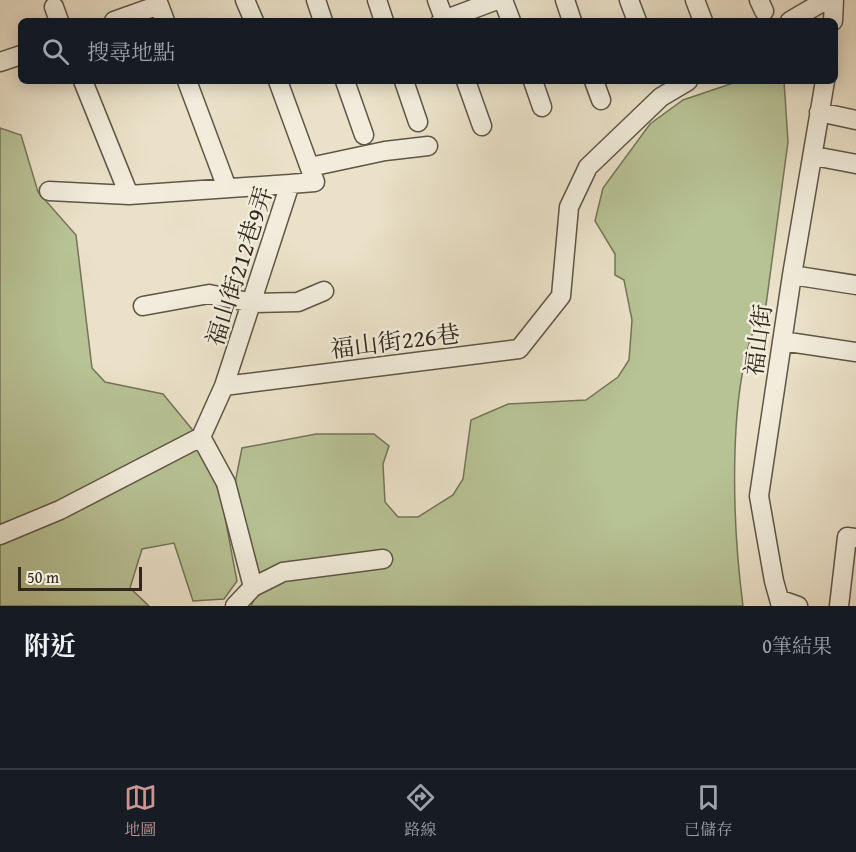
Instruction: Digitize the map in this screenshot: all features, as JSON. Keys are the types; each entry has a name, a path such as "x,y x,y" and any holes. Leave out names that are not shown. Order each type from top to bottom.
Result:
{"street":[{"path":"246,0 253,18"},
{"path":"316,0 322,18"},
{"path":"377,0 383,18"},
{"path":"437,0 442,18"},
{"path":"451,18 497,0"},
{"path":"503,0 510,18"},
{"path":"565,0 571,18"},
{"path":"629,0 636,18"},
{"path":"695,0 702,18"},
{"path":"795,18 826,0"},
{"path":"833,18 834,0"},
{"path":"132,18 162,13"},
{"path":"0,62 18,56"},
{"path":"84,84 129,195"},
{"path":"188,84 226,188"},
{"path":"281,84 310,167 385,151 428,146"},
{"path":"346,84 364,135"},
{"path":"405,84 418,122"},
{"path":"467,84 482,126"},
{"path":"534,84 542,107"},
{"path":"595,84 601,100"},
{"name":"福山街226巷","path":"224,386 519,349 561,296 569,207 588,167 661,97 683,84"},
{"name":"福山街","path":"781,603 774,581 759,496 792,275 824,84"},
{"path":"819,111 856,120"},
{"path":"814,156 856,164"},
{"name":"福山街212巷9弄","path":"224,386 290,184 315,182 310,167"},
{"path":"49,191 129,195 290,184"},
{"path":"792,275 856,285"},
{"path":"143,306 209,294 253,303 298,302 324,291"},
{"path":"782,341 856,352"},
{"path":"0,535 60,510 201,437 224,386"},
{"path":"201,437 226,483 253,587"},
{"path":"839,606 847,537 856,538"},
{"path":"235,606 253,587 283,572 383,559"},
{"path":"781,603 798,606"}],"green space":[{"path":"730,84 784,84 788,142 766,305 753,333 743,369 738,409 735,451 736,536 743,606 251,606 260,587 235,483 242,448 316,434 374,434 389,446 383,464 385,502 398,517 418,517 453,495 463,479 471,420 508,404 586,400 618,377 629,360 632,320 624,280 615,275 615,254 595,221 603,188 650,124 683,100"},
{"path":"0,128 21,135 38,192 76,235 92,368 105,382 163,394 200,439 217,475 237,581 224,599 193,601 174,543 142,549 130,588 149,606 0,606"}]}
